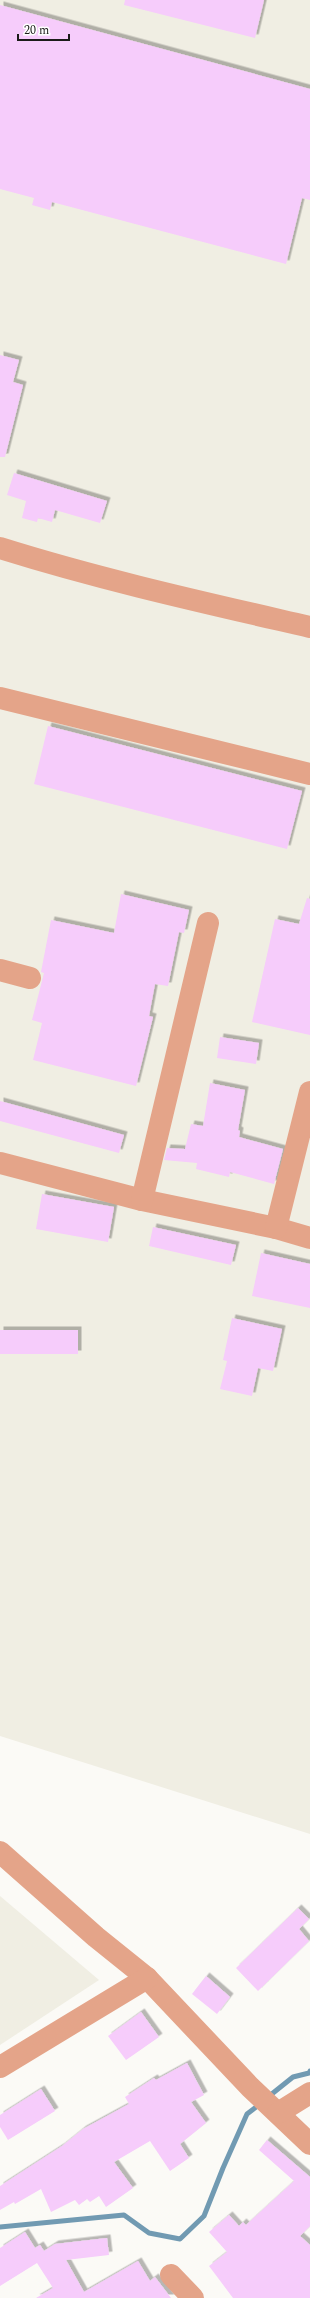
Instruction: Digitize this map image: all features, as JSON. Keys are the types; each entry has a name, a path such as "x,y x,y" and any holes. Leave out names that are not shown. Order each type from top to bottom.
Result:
{"street":[{"path":"0,548 56,566 310,627"},
{"path":"0,698 310,774"},
{"path":"142,1200 208,923"},
{"path":"0,970 30,978"},
{"path":"276,1228 310,1092"},
{"path":"0,1163 142,1200 276,1228 310,1238"},
{"path":"0,1852 96,1937 147,1978 250,2087 310,2144"},
{"path":"0,2067 147,1978"},
{"path":"278,2114 310,2093"},
{"path":"171,2275 193,2298"}],"shaded area":[{"path":"0,0 310,0 310,1834 0,1736"},
{"path":"0,1896 99,1980 0,2045"}],"building":[{"path":"125,0 264,0 255,38 124,5"},
{"path":"0,5 310,89 310,200 302,198 286,264 52,202 50,210 32,205 34,198 0,189"},
{"path":"0,355 19,360 13,382 23,385 5,457 0,457"},
{"path":"14,473 107,501 100,523 55,510 52,522 38,518 37,522 22,518 26,501 7,495"},
{"path":"48,726 302,791 287,849 34,784"},
{"path":"121,894 189,910 184,933 179,932 168,986 155,984 149,1016 153,1017 136,1086 33,1060 42,1023 32,1020 44,973 41,972 51,920 114,933"},
{"path":"307,898 310,899 310,1035 252,1022 275,919 299,924"},
{"path":"220,1037 259,1043 256,1064 217,1058"},
{"path":"210,1083 245,1090 238,1130 240,1131 239,1137 283,1149 274,1184 230,1172 229,1177 196,1169 197,1163 164,1160 167,1148 185,1149 191,1124 203,1126"},
{"path":"0,1101 124,1135 119,1153 0,1121"},
{"path":"42,1194 114,1207 108,1242 36,1229"},
{"path":"153,1227 236,1245 231,1265 149,1246"},
{"path":"261,1253 310,1264 310,1308 252,1296"},
{"path":"232,1318 282,1329 273,1371 258,1368 252,1396 220,1389 227,1361 223,1360"},
{"path":"0,1330 78,1330 78,1354 0,1354"},
{"path":"298,1908 309,1919 299,1929 309,1941 258,1991 236,1968"},
{"path":"206,1976 230,1997 217,2014 192,1994"},
{"path":"141,2012 159,2037 126,2060 108,2036"},
{"path":"187,2063 204,2095 191,2102 206,2123 180,2144 189,2158 170,2171 150,2141 114,2162 133,2188 106,2207 99,2196 90,2202 87,2199 79,2205 75,2200 51,2212 41,2189 15,2204 14,2202 0,2210 0,2186 62,2146 83,2129 129,2104 125,2097 154,2078 156,2080"},
{"path":"41,2089 55,2111 8,2140 0,2127 0,2115"},
{"path":"267,2140 310,2177 310,2226 300,2236 310,2245 310,2298 233,2298 209,2266 227,2252 209,2232 229,2215 239,2226 243,2222 246,2225 294,2181 259,2150"},
{"path":"25,2232 35,2248 40,2245 44,2251 55,2244 107,2238 109,2255 66,2260 84,2292 138,2261 150,2281 155,2277 171,2298 36,2298 53,2288 37,2263 0,2286 0,2248"}],"waterway":[{"path":"268,2097 293,2077 309,2073 310,2071"},
{"path":"0,2227 124,2215 149,2233 180,2239 204,2216 247,2114 260,2104"}]}
